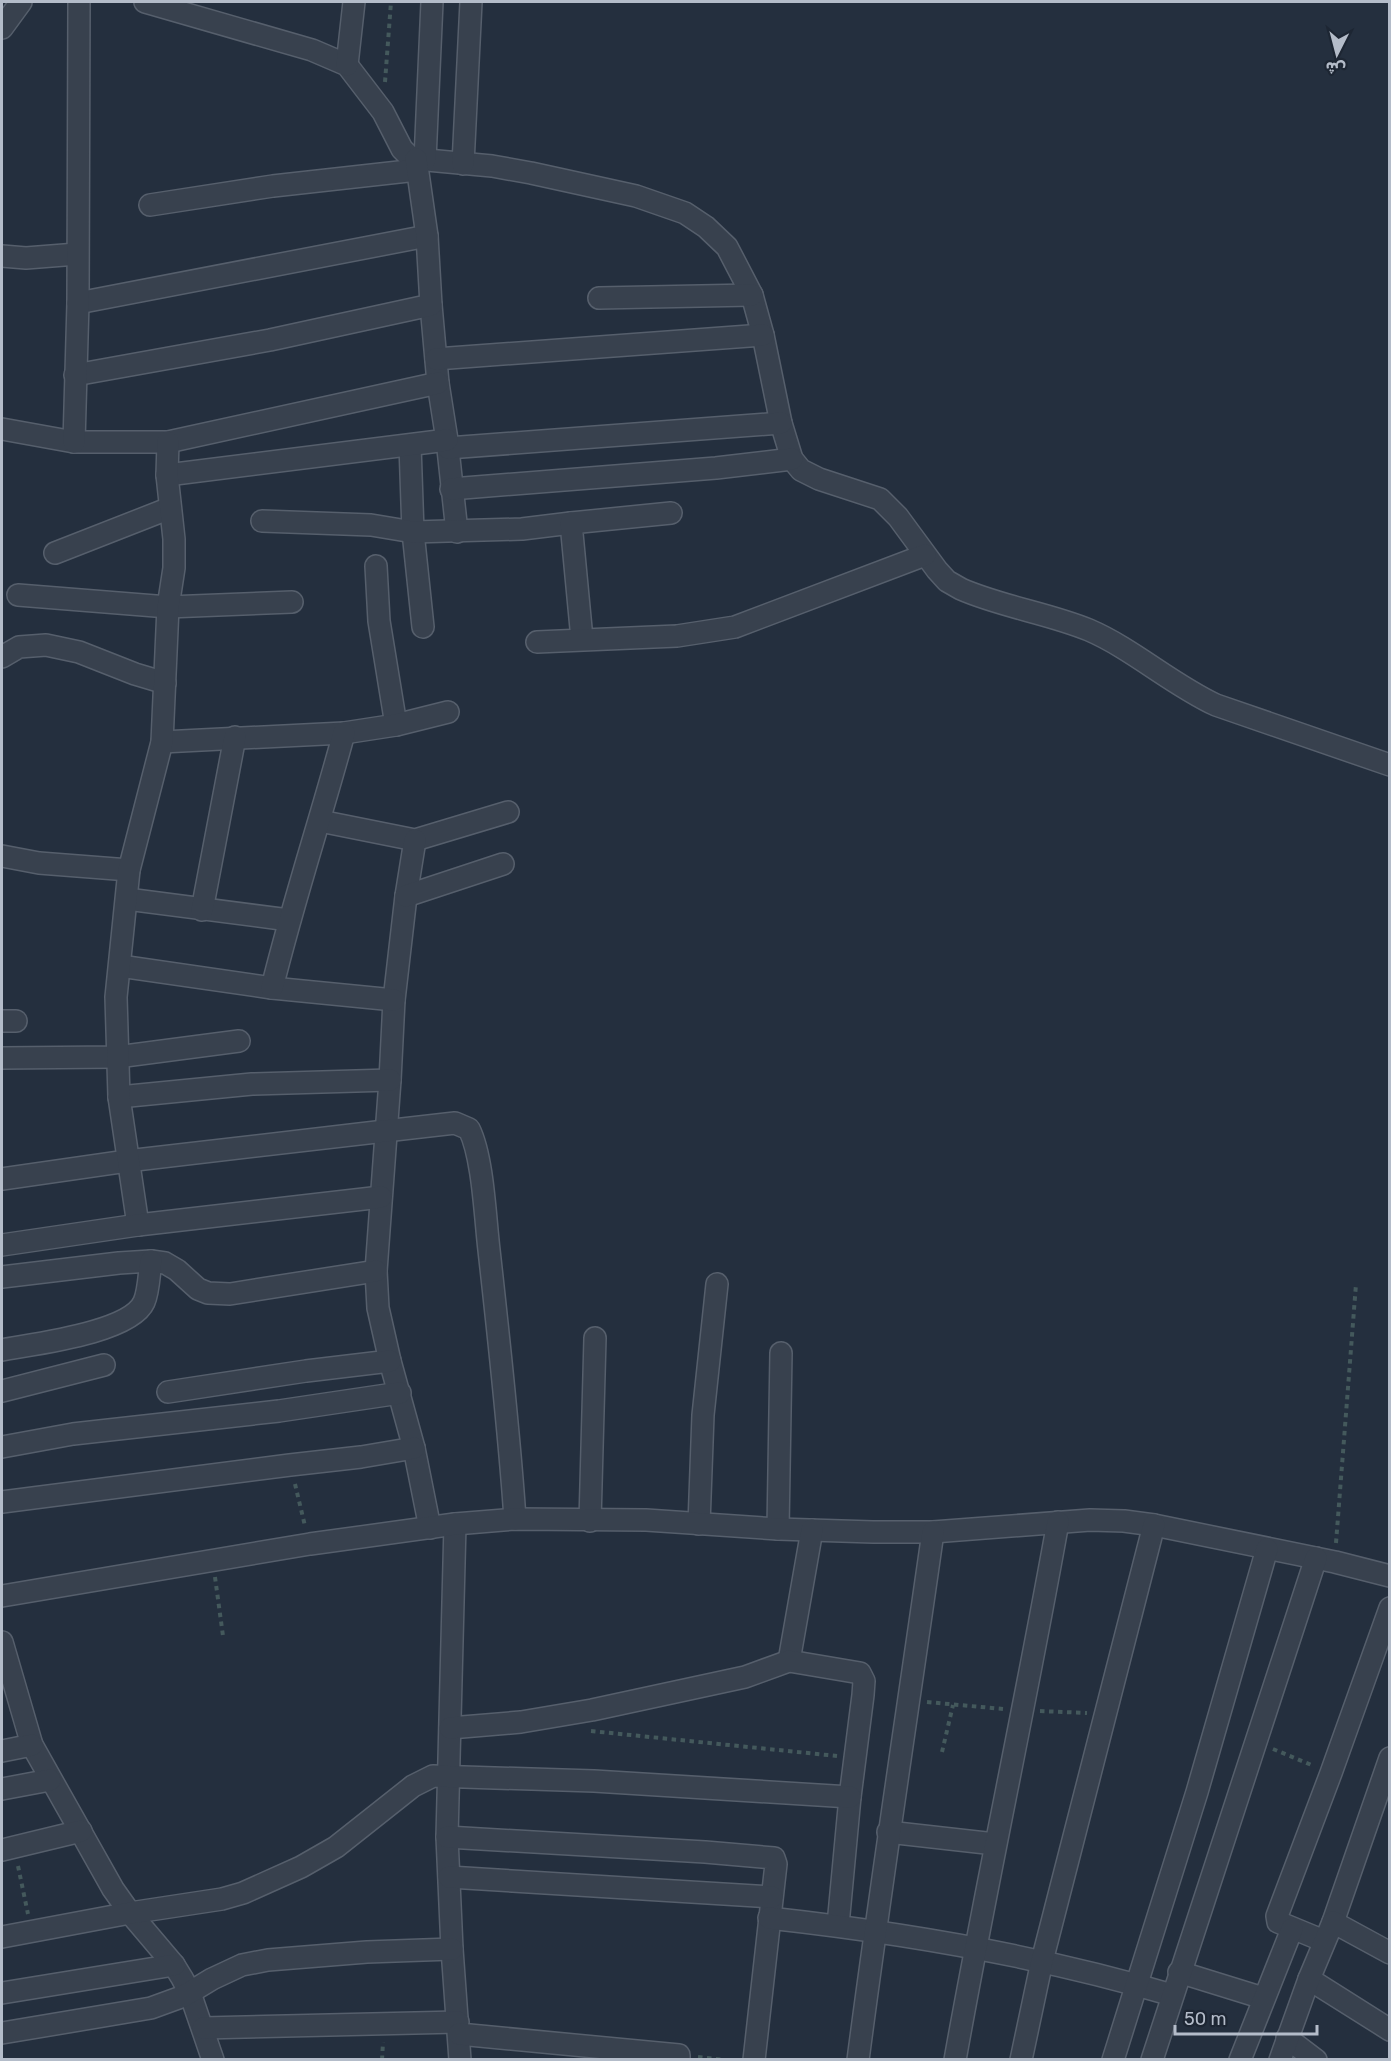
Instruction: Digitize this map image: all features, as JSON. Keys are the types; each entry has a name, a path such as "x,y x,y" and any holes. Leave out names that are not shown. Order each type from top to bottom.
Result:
{"street":[{"path":"2,28 21,2"},
{"path":"74,442 78,303 79,2"},
{"path":"145,2 312,50 347,65 383,112 402,148 419,163"},
{"path":"347,65 354,2"},
{"path":"432,2 419,163 427,236 435,358 448,444 457,532"},
{"path":"463,164 471,2"},
{"path":"150,205 419,163 492,166 531,173 636,196 685,213 706,227 727,247 752,295 792,459 801,470 819,479 880,500 898,517 925,555 948,581 961,590 1088,630 1197,696 1216,705 1389,765"},
{"path":"78,303 427,236"},
{"path":"2,256 26,258 77,254"},
{"path":"599,298 752,295"},
{"path":"75,375 270,340 431,305"},
{"path":"435,358 763,335"},
{"path":"2,429 74,442 168,442 438,383"},
{"path":"167,475 410,445 782,423"},
{"path":"138,1225 119,1097 116,997 129,870 162,742 168,607 174,568 174,539 167,475 168,442"},
{"path":"410,445 413,532 423,627"},
{"path":"451,489 705,469 792,459"},
{"path":"56,554 170,508"},
{"path":"262,521 371,525 413,532 457,532 522,529 671,513"},
{"path":"571,523 582,639"},
{"path":"537,642 677,636 735,627 925,555"},
{"path":"376,566 379,621 396,724"},
{"path":"18,595 168,607 292,603"},
{"path":"2,657 19,647 46,645 79,652 165,683"},
{"path":"162,742 344,733 396,724 448,711"},
{"path":"272,988 289,920 320,821 344,733"},
{"path":"202,910 235,737"},
{"path":"320,821 415,840 508,812"},
{"path":"415,840 394,1000 376,1271 378,1308 414,1448 430,1528"},
{"path":"2,856 39,863 129,870"},
{"path":"406,896 503,864"},
{"path":"127,899 289,920"},
{"path":"120,966 272,988 394,1000"},
{"path":"2,1058 117,1057 238,1041"},
{"path":"119,1097 252,1084 390,1080"},
{"path":"2,1179 127,1161 455,1123 469,1129 476,1142 508,1422 515,1519"},
{"path":"2,1245 138,1225 381,1197"},
{"path":"2,1277 151,1261 165,1263 177,1270 198,1289 208,1293 230,1294 376,1271"},
{"path":"2,1350 89,1333 128,1319 144,1303 151,1261"},
{"path":"699,1524 703,1415 717,1284"},
{"path":"590,1521 596,1338"},
{"path":"778,1529 781,1353"},
{"path":"168,1392 390,1361"},
{"path":"2,1391 104,1365"},
{"path":"2,1447 73,1434 279,1411 400,1393"},
{"path":"2,1502 361,1457 414,1448"},
{"path":"2,1596 310,1544 455,1524 515,1519 646,1520 778,1529 933,1532 1058,1522 1124,1521 1325,1560 1389,1576"},
{"path":"955,2060 1058,1522"},
{"path":"455,1524 447,1837 460,2060"},
{"path":"1021,2060 1042,1961 1154,1526"},
{"path":"789,1661 812,1530"},
{"path":"858,2060 888,1832 902,1755 933,1532"},
{"path":"1113,2060 1194,1802 1267,1549"},
{"path":"1152,2060 1179,1972 1325,1560"},
{"path":"1324,1941 1278,1922 1277,1916 1331,1773 1389,1608"},
{"path":"2,1646 8,1693 32,1745 113,1889 174,1965 190,1992 213,2060"},
{"path":"450,1728 521,1722 592,1710 745,1677 789,1661 851,1671 863,1676 863,1695 850,1797 838,1925"},
{"path":"2,1751 32,1745"},
{"path":"1280,2060 1309,1979 1333,1922 1389,1758"},
{"path":"2,1937 130,1913 222,1899 254,1888 301,1867 336,1846 419,1782 433,1776 606,1781 850,1797"},
{"path":"2,1790 51,1780"},
{"path":"8,1849 81,1831"},
{"path":"888,1832 995,1844"},
{"path":"447,1837 774,1858 776,1864 754,2060"},
{"path":"449,1877 772,1897"},
{"path":"769,1918 838,1925 975,1947 1042,1961 1172,1995"},
{"path":"1333,1922 1389,1953"},
{"path":"1240,2060 1292,1929"},
{"path":"2,2032 151,2008 190,1992 242,1965 267,1960 452,1949"},
{"path":"2,1993 174,1965"},
{"path":"1179,1972 1263,1998"},
{"path":"1309,1979 1389,2030"},
{"path":"203,2028 459,2028 604,2054 679,2057"},
{"path":"1287,2038 1316,2060"}],"path":[{"path":"383,112 391,2"},
{"path":"1325,1560 1356,1284"},
{"path":"290,1465 310,1544"},
{"path":"213,1561 223,1636"},
{"path":"942,1752 953,1705 1105,1714"},
{"path":"589,1731 856,1758"},
{"path":"8,1849 31,1931"},
{"path":"679,2057 724,2060"}]}
